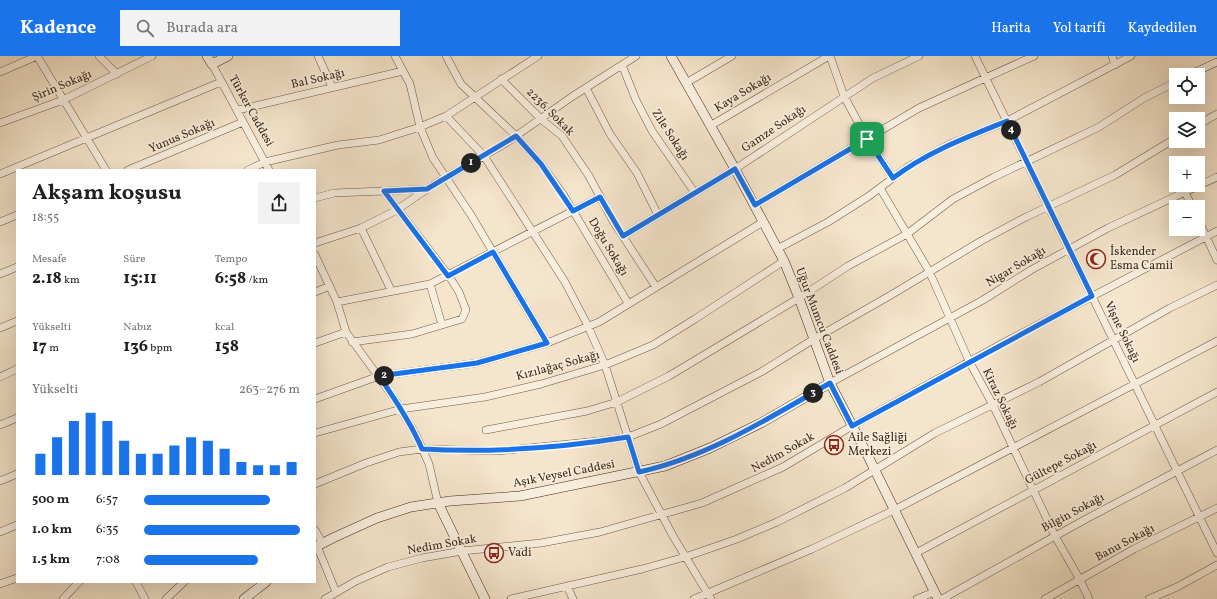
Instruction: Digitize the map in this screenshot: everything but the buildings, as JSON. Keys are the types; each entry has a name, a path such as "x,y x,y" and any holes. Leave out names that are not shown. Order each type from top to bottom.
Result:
{"street":[{"path":"0,72 37,56 105,169"},
{"path":"111,56 102,59 117,74"},
{"name":"Şirin Sokağı","path":"0,123 63,100 152,56"},
{"path":"210,60 228,56"},
{"path":"318,56 332,88"},
{"path":"395,56 410,84 420,127 434,158 493,252 547,343"},
{"name":"Doğu Sokağı","path":"446,56 462,84 473,97 516,136 541,164 573,211 628,304"},
{"path":"250,169 265,162 338,145 379,140 420,127 446,116 538,56"},
{"path":"316,243 362,228 399,209 427,189 542,120 586,88 636,56"},
{"name":"Uğur Mumcu Caddesi","path":"671,56 755,205 784,261 800,298 830,383 936,595"},
{"path":"686,83 732,56"},
{"path":"830,56 844,96 867,139 893,178"},
{"name":"Kaya Sokağı","path":"710,126 830,56"},
{"name":"Gamze Sokağı","path":"623,236 735,169 872,78 920,56"},
{"name":"Vişne Sokağı","path":"975,56 1217,554"},
{"path":"755,205 919,108 1034,56"},
{"path":"1112,56 1115,65"},
{"path":"778,249 828,222 880,188 909,166 950,144 1007,121 1131,56"},
{"name":"Türker Caddesi","path":"210,60 268,169"},
{"path":"1204,68 1217,62"},
{"name":"Zile Sokağı","path":"622,65 636,100 652,131 695,193"},
{"name":"Bal Sokağı","path":"238,110 403,71"},
{"name":"2236. Sokak","path":"501,79 542,120 562,136 656,287"},
{"path":"0,174 88,139 221,82"},
{"path":"486,430 587,411 617,402 669,376 800,298 848,266 907,234 953,200 994,177 1099,127 1144,98 1169,86"},
{"path":"586,88 610,134 637,173 658,216"},
{"path":"1205,121 1217,114"},
{"path":"446,116 484,156 565,282 588,326 605,366 639,472 661,515 709,596"},
{"name":"Yunus Sokağı","path":"130,169 243,122"},
{"path":"316,484 366,463 398,452 422,449 497,451 599,441 628,437 661,424 705,403 761,372 814,338 891,295 981,241 1048,206 1115,175 1169,142"},
{"name":"Nigar Sokağı","path":"1205,183 1217,177"},
{"name":"Kiraz Sokağı","path":"880,188 929,271 951,317 969,361 993,405 1012,448 1034,490 1055,536 1089,599"},
{"path":"316,198 334,193 427,189"},
{"path":"352,342 412,334 462,319 465,315 466,310 459,292 399,209 384,191"},
{"path":"1185,192 1189,200"},
{"name":"Nigar Sokağı","path":"830,383 951,317 1108,228 1185,192"},
{"path":"338,302 391,290 430,284 600,197"},
{"path":"0,222 16,215"},
{"path":"316,399 379,376 477,363 547,343 588,326 628,304 763,222"},
{"path":"362,228 391,290"},
{"name":"Nedim Sokak","path":"325,599 336,592 388,568 422,558 462,551 548,542 600,532 702,503 748,484 783,467 852,426 969,361 1217,231"},
{"path":"1206,236 1217,260"},
{"path":"316,257 338,302 346,332 352,342 379,376 401,409 422,449 429,464 438,503 485,599"},
{"name":"Kızılağaç Sokağı","path":"316,433 401,409 485,397 541,384 605,366 653,345 784,261"},
{"path":"0,274 16,267"},
{"path":"430,284 442,325"},
{"path":"511,599 685,557 737,539 777,522 875,471 935,433 1039,382 1170,308 1217,285"},
{"path":"316,292 330,286"},
{"path":"0,328 16,321"},
{"path":"316,343 346,332"},
{"path":"694,599 709,596 894,510 1217,341"},
{"path":"0,377 16,369"},
{"name":"Aşık Veysel Caddesi","path":"318,546 378,518 411,507 438,503 520,496 665,466 710,448 761,423 830,383"},
{"name":"Gültepe Sokağı","path":"916,554 1217,392"},
{"path":"0,425 16,418"},
{"name":"Bilgin Sokağı","path":"942,599 1055,536 1217,450"},
{"path":"0,481 16,474"},
{"name":"Banu Sokağı","path":"1045,599 1134,549 1217,508"},
{"path":"0,532 16,525"},
{"path":"316,535 318,546 336,592"},
{"path":"1149,599 1177,587 1217,564"},
{"path":"0,584 16,578"},
{"path":"63,599 79,583"},
{"path":"137,583 145,599"},
{"path":"166,599 183,583"},
{"path":"244,599 265,583"},
{"path":"567,586 574,599"},
{"path":"917,599 936,595"}],"place":[{"name":"İskender Esma Camii","path":"1096,259"},
{"name":"Aile Sağliği Merkezi","path":"834,445"},
{"name":"Vadi","path":"494,553"}],"route":[{"path":"1007,121 1092,296 852,426 830,383 761,423 710,448 665,466 639,472 628,437 497,451 422,449 416,435 396,401 379,376 477,363 547,343 493,252 448,276 384,191 427,189 506,144 516,136 541,164 563,194 573,211 600,197 623,236 735,169 755,205 867,139 893,178 909,166 950,144 1007,121"}]}
